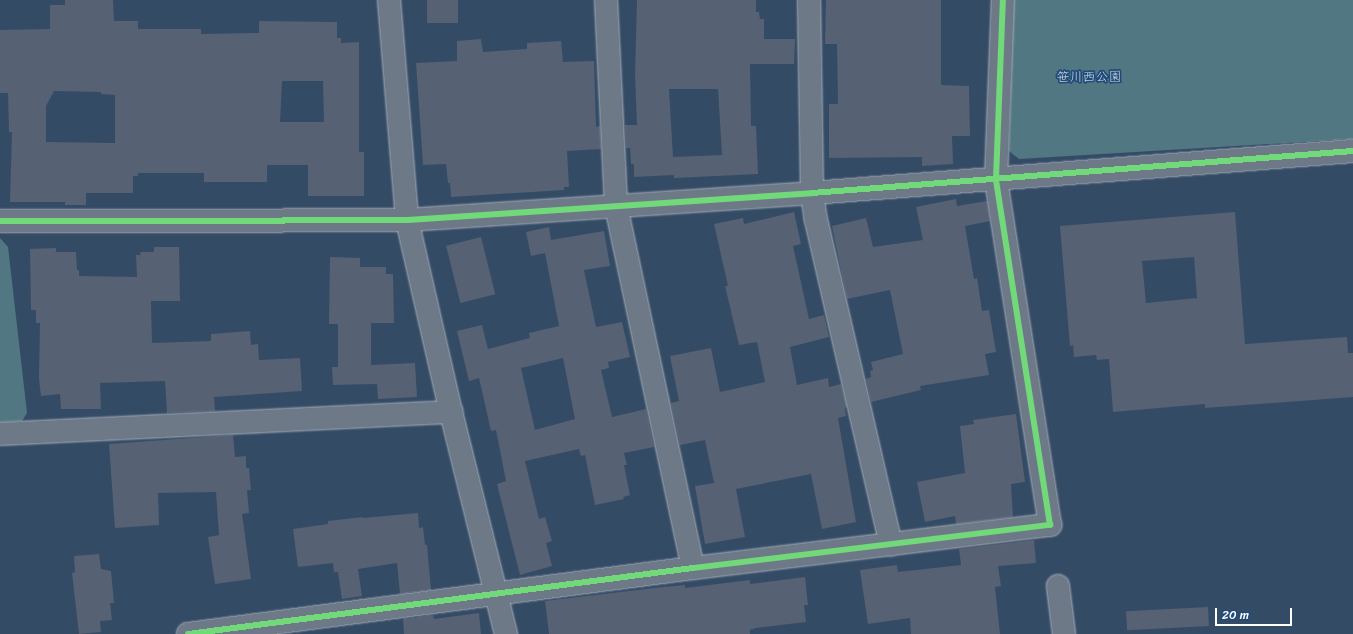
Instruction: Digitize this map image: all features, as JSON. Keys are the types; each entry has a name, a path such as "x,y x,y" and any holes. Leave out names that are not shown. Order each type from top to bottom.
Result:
{"street":[{"path":"389,0 407,220 451,412 506,634"},
{"path":"606,0 616,206 693,568"},
{"path":"809,0 812,193 816,220 891,544"},
{"path":"188,634 693,568 1050,525 996,179 1003,0"},
{"path":"0,221 407,220 812,193 1353,150"},
{"path":"0,434 451,412"},
{"path":"1058,586 1064,634"}],"green space":[{"name":"笹川西公園","path":"1014,0 1353,0 1353,139 1019,159 1009,151"},
{"path":"0,238 8,247 27,413 22,421 0,422"}],"building":[{"path":"65,0 113,0 114,21 138,21 138,29 201,29 201,34 259,33 259,21 337,22 337,38 341,38 341,43 359,42 359,152 364,152 364,196 308,196 308,165 267,165 267,182 204,182 204,173 138,173 138,176 133,176 133,193 86,193 86,205 65,205 65,202 10,202 12,132 9,132 8,93 0,93 0,30 50,29 50,5 65,5","holes":["282,81 323,81 324,122 280,122","54,91 101,92 101,94 115,95 115,143 46,142 46,106"]},
{"path":"427,0 458,0 458,23 427,23"},
{"path":"637,0 756,0 756,12 759,12 760,19 764,19 764,39 795,39 794,64 750,64 751,126 756,126 758,174 674,178 674,175 634,177 634,164 631,164 630,148 626,148 625,125 637,125 635,75","holes":["669,89 718,89 722,155 673,157"]},
{"path":"826,0 941,0 941,85 969,86 970,136 952,136 953,164 922,166 922,157 829,158 829,104 838,104 837,44 825,44"},
{"path":"481,39 483,52 527,49 527,43 561,41 563,62 594,61 596,127 600,126 601,149 567,151 569,187 564,187 564,190 451,197 446,164 423,165 416,63 457,61 457,41"},
{"path":"956,199 957,206 987,201 990,221 965,226 974,279 977,278 982,311 989,310 996,352 985,354 989,375 920,386 921,390 871,402 866,379 871,377 870,371 873,370 871,362 903,354 890,290 847,299 832,226 866,218 873,247 923,240 916,207"},
{"path":"794,212 801,244 793,246 809,319 824,315 829,337 790,347 797,385 828,378 829,387 841,384 847,407 845,408 846,416 838,418 856,522 822,529 811,474 736,489 745,537 705,544 695,486 714,483 705,440 680,445 671,403 679,401 670,356 711,348 720,392 765,382 757,342 739,345 725,286 728,286 714,224 743,218 744,224"},
{"path":"1235,212 1245,344 1347,337 1348,353 1353,353 1353,397 1205,408 1205,404 1113,412 1109,359 1097,360 1096,355 1074,357 1073,345 1070,346 1060,226","holes":["1194,257 1197,298 1146,303 1142,261"]},
{"path":"549,227 551,240 604,231 610,266 584,270 596,327 622,322 630,357 608,362 609,368 601,370 612,417 646,409 654,447 624,453 627,465 624,465 630,495 623,497 624,499 595,505 585,455 581,456 579,449 525,461 539,519 545,517 552,541 546,543 552,566 520,575 497,484 506,481 496,430 491,431 479,378 469,381 457,331 482,325 488,349 530,338 529,333 559,326 545,253 531,256 526,232","holes":["563,358 575,419 535,430 521,368"]},
{"path":"481,237 495,294 460,303 446,246"},
{"path":"154,247 179,247 180,301 151,301 152,343 211,341 211,334 250,331 251,345 258,344 259,360 300,358 302,391 214,397 215,411 167,413 165,381 100,383 101,409 61,409 60,394 41,396 39,379 40,323 36,323 36,310 31,310 30,249 56,248 56,252 76,252 77,270 79,270 79,276 137,277 136,255 141,255 140,252 154,252"},
{"path":"330,257 360,258 360,267 386,267 386,274 393,274 394,323 371,323 371,365 415,363 417,397 378,399 377,384 333,385 332,367 338,367 338,324 329,324"},
{"path":"1016,414 1025,482 1011,484 1013,517 956,524 955,516 925,522 917,482 965,473 960,426 974,424 973,420"},
{"path":"233,435 235,457 246,456 246,468 249,468 251,490 247,490 249,513 242,514 251,579 215,584 208,537 219,535 216,492 158,493 159,525 115,528 109,444"},
{"path":"418,513 419,528 423,527 425,545 427,545 431,590 400,594 397,563 358,569 362,596 342,599 338,572 334,572 333,563 298,567 293,529 328,524 328,521"},
{"path":"1034,540 1036,563 998,566 1001,586 995,587 1000,634 911,634 910,618 868,624 860,570 897,565 898,572 961,565 959,549"},
{"path":"99,554 101,569 111,571 114,603 110,603 112,620 100,621 101,632 79,634 72,573 75,572 74,556"},
{"path":"805,577 808,605 804,605 806,622 756,628 750,630 750,634 549,634 545,601 663,587 685,585 685,588 750,580 750,584"},
{"path":"1208,607 1209,626 1127,630 1126,611"},
{"path":"479,613 481,634 404,634 403,619 433,615 434,619"}],"cycle path":[{"path":"188,634 693,568 1050,525 996,179 1003,0"},
{"path":"0,221 407,220 812,193 1353,151"}]}
